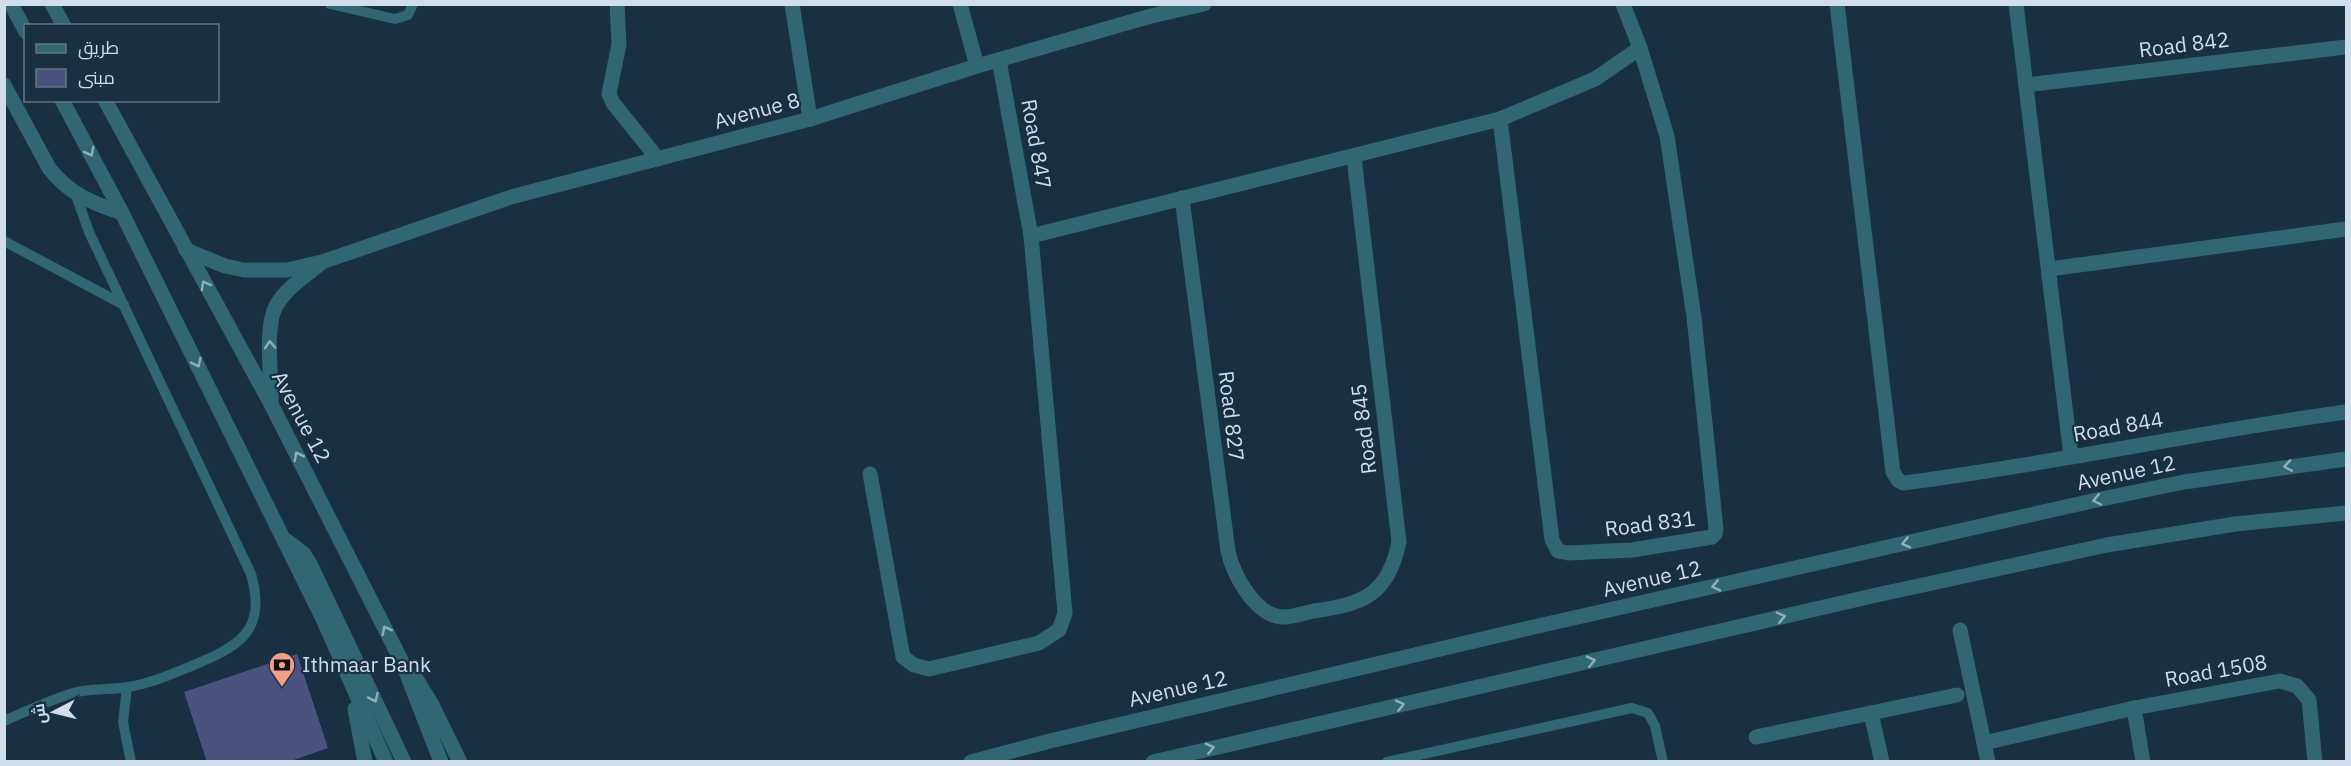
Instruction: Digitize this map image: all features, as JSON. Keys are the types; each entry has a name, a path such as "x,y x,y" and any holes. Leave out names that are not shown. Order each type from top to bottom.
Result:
{"street":[{"path":"11,4 24,28"},
{"path":"52,4 63,24"},
{"path":"617,4 619,44 609,94 658,159"},
{"path":"792,4 810,119"},
{"path":"960,4 977,66"},
{"name":"Avenue 8","path":"186,250 225,266 244,270 287,270 322,262 512,197 810,119 1150,10 1204,4"},
{"name":"Road 831","path":"1500,119 1552,540 1558,551 1568,554 1632,550 1712,537 1716,529 1694,317 1667,136 1641,48 1623,4"},
{"name":"Road 844","path":"1837,4 1893,472 1898,480 1904,483 1976,474 2265,423 2346,412"},
{"path":"2016,4 2071,456"},
{"name":"Road 842","path":"2026,85 2346,47"},
{"path":"1031,236 1500,119 1595,79 1641,48"},
{"name":"Road 847","path":"870,474 903,657 914,666 929,669 1039,643 1059,630 1065,613 1031,236 999,60"},
{"path":"4,85 49,168 66,187 89,202 122,213"},
{"path":"63,102 122,213 324,621 386,762"},
{"name":"Avenue 12","path":"106,102 271,404 403,664 441,762"},
{"name":"Road 845","path":"1281,617 1349,606 1362,600 1374,591 1388,575 1399,542 1354,157"},
{"name":"Road 827","path":"1182,198 1231,566 1246,592 1268,611 1281,617"},
{"path":"2049,269 2346,229"},
{"name":"Avenue 8","path":"271,404 269,329 275,307 285,294 322,262"},
{"name":"Avenue 12","path":"971,762 1050,741 1538,626 2092,501 2184,482 2346,459"},
{"path":"1153,762 1860,599 2106,545 2235,524 2346,513"},
{"path":"284,540 304,554 311,566 404,762"},
{"path":"1960,630 1988,762"},
{"path":"403,664 426,694 460,762"},
{"path":"343,665 365,762"},
{"name":"Road 1508","path":"1984,743 2134,708 2280,681 2297,686 2309,700 2315,762"},
{"path":"1756,737 1957,695"},
{"path":"2134,708 2143,762"},
{"path":"1871,712 1882,762"},
{"path":"1013,762 1050,741"}],"lane":[{"path":"330,4 395,19 408,15 413,4"},
{"path":"4,721 74,693 145,684 224,652 239,643 249,628 255,610 256,592 251,574 89,232 76,195"},
{"path":"4,241 124,305"},
{"path":"127,687 123,722 131,762"},
{"path":"1387,762 1632,708 1648,713 1655,726 1663,762"}],"building":[{"path":"297,654 328,748 288,762 207,762 184,692"}],"place":[{"name":"Ithmaar Bank","path":"282,688"}]}
